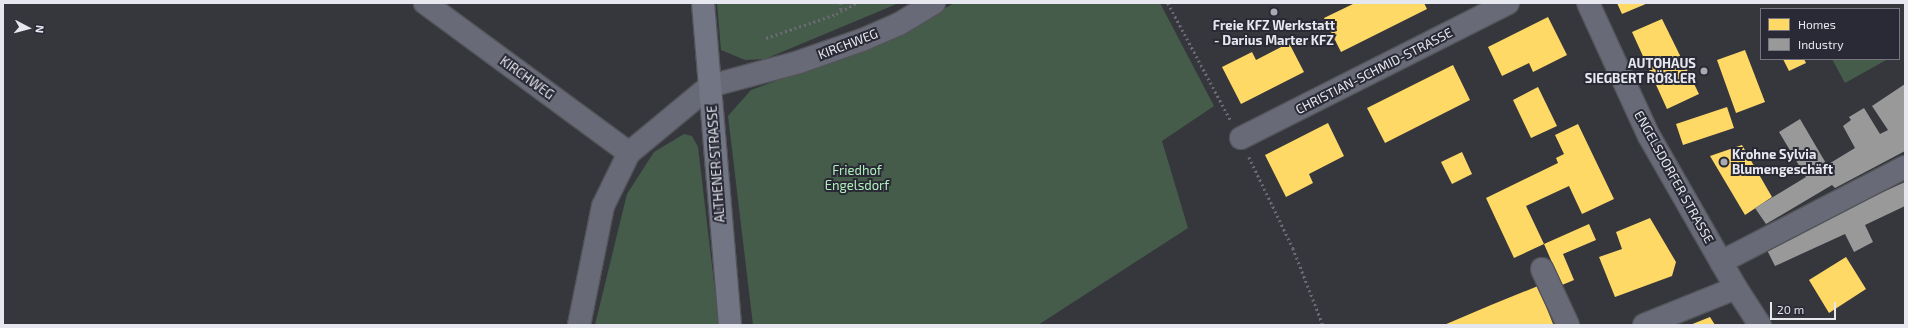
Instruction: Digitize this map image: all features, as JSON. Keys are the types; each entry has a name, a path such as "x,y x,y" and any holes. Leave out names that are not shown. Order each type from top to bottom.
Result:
{"main road":[{"name":"ALTHENER STRASSE","path":"703,3 730,325"}],"street":[{"name":"KIRCHWEG","path":"425,3 629,153"},
{"name":"KIRCHWEG","path":"710,86 799,62 862,40 899,24 934,3"},
{"name":"CHRISTIAN-SCHMID-STRASSE","path":"1241,138 1508,3"},
{"name":"ENGELSDORFER STRASSE","path":"1588,3 1649,136 1736,288 1760,325"},
{"path":"578,325 603,206 629,153 710,86"},
{"path":"1721,262 1905,167"},
{"path":"1542,269 1568,325"},
{"path":"1644,325 1736,288"}],"path":[{"path":"841,3 841,11"},
{"path":"766,38 841,11 857,3"},
{"path":"1168,3 1241,138 1293,248 1323,325"}],"green space":[{"path":"717,3 899,3 765,59 745,60 721,50"},
{"name":"Friedhof Engelsdorf","path":"954,3 1160,3 1214,106 1162,141 1188,228 1038,325 753,325 728,116 751,90 903,34"},
{"path":"1833,60 1886,60 1845,83"},
{"path":"684,134 692,136 698,147 719,325 595,325 627,194 654,152"}],"building: Homes":[{"path":"1355,3 1424,3 1427,9 1341,52 1324,18"},
{"path":"1617,3 1648,3 1622,14"},
{"path":"1548,17 1567,55 1533,72 1529,63 1502,76 1488,47"},
{"path":"1662,19 1699,94 1667,109 1632,32"},
{"path":"1289,43 1304,72 1241,104 1222,67 1252,52 1256,60"},
{"path":"1745,50 1765,102 1736,113 1717,60"},
{"path":"1784,60 1804,60 1806,63 1789,71"},
{"path":"1453,65 1470,100 1385,143 1367,108"},
{"path":"1538,87 1557,126 1531,138 1513,100"},
{"path":"1727,107 1734,128 1683,145 1676,124"},
{"path":"1328,123 1344,156 1309,174 1313,183 1286,197 1265,155"},
{"path":"1578,124 1614,199 1582,214 1569,186 1526,206 1544,244 1514,258 1486,198 1558,163 1556,158 1564,154 1555,135"},
{"path":"1742,145 1772,197 1745,215 1710,156"},
{"path":"1462,152 1472,174 1452,184 1441,162"},
{"path":"1650,218 1676,262 1672,276 1615,297 1599,257 1622,249 1616,232"},
{"path":"1589,224 1596,240 1563,254 1574,280 1562,285 1544,244"},
{"path":"1846,257 1866,289 1829,313 1809,280"},
{"path":"1538,286 1553,324 1444,325 1491,305"},
{"path":"1710,317 1715,325 1690,325"}],"building: Industry":[{"path":"1905,84 1905,151 1835,188 1832,185 1766,224 1755,208 1806,177 1779,132 1800,119 1827,165 1855,148 1843,126 1851,120 1849,117 1864,108 1880,134 1888,130 1872,106"},
{"path":"1905,182 1905,206 1865,225 1873,242 1854,252 1845,234 1775,266 1765,246"}],"place":[{"name":"Freie KFZ Werkstatt - Darius Marter KFZ","path":"1274,12"},
{"name":"AUTOHAUS SIEGBERT RÖßLER","path":"1704,71"},
{"name":"Krohne Sylvia Blumengeschäft","path":"1724,162"}]}
